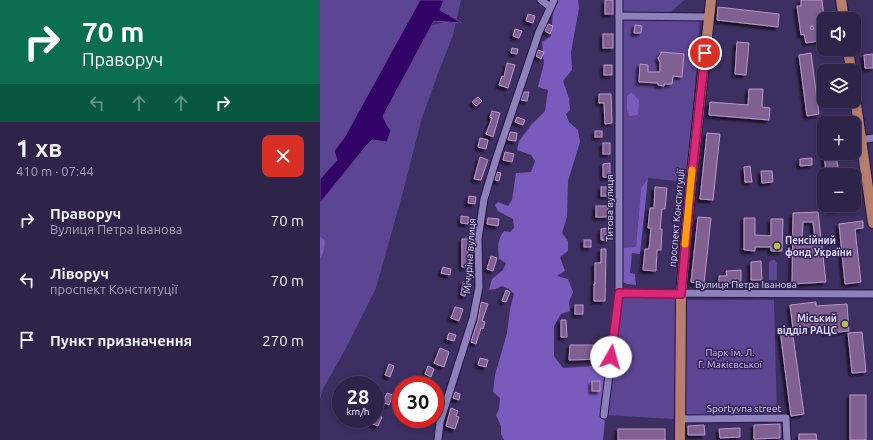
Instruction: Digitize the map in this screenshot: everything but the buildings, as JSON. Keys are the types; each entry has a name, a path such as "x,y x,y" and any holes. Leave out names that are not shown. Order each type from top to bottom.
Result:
{"main road":[{"name":"проспект Конституції","path":"680,440 681,294 710,0"},
{"path":"841,0 843,12"},
{"path":"861,140 873,223"}],"street":[{"path":"541,0 550,7"},
{"name":"Мічуріна вулиця","path":"438,440 440,422 473,318 478,287 478,239 484,199 496,156 539,32 554,0"},
{"name":"Титова вулиця","path":"604,415 619,293 619,0"},
{"path":"619,16 709,17"},
{"path":"861,140 873,138"},
{"name":"Вулиця Петра Іванова","path":"619,293 873,294"},
{"name":"Sportyvna street","path":"680,419 786,418 787,440"}],"green space":[{"path":"320,0 420,0 344,138 334,151 337,160 320,179"},
{"path":"443,0 461,0 453,35 421,121 376,288 346,348 323,389 320,400 320,254 325,241 320,236 320,203 372,140 387,142 391,131 383,117 432,25 449,19 439,10"},
{"path":"619,0 684,0 667,16 700,17 686,182 648,178 641,188 636,247 619,248"},
{"path":"771,260 775,260 777,264 777,280 769,280 769,263"},
{"path":"622,296 666,296 674,297 676,301 674,419 604,415 618,301"},
{"name":"Парк ім. Л. Г. Макієвської","path":"686,300 774,300 777,418 684,419"}],"shaded area":[{"path":"420,0 444,0 440,10 462,23 434,21 383,116 391,131 387,142 372,140 320,203 320,179 337,160 334,151 344,138"},
{"path":"554,0 578,0 579,8 571,52 572,70 563,81 569,98 570,110 566,114 569,122 578,130 580,142 568,181 567,217 562,233 568,241 568,251 560,257 565,271 557,276 568,279 573,292 569,302 570,311 561,314 554,326 554,356 563,368 610,365 603,440 504,440 501,434 501,426 496,415 499,409 500,398 493,392 495,375 507,333 510,309 514,294 509,289 502,286 489,290 492,279 503,270 506,263 499,259 498,248 500,238 504,231 510,232 514,228 513,219 498,211 495,205 498,202 508,206 512,200 516,173 531,172 535,161 531,155 517,150 519,141 532,124 545,111 548,90 538,87 544,63 542,42 551,36"},
{"path":"631,93 634,94 639,101 638,115 629,116 627,109 627,96"},
{"path":"648,178 640,254 632,253 630,273 635,274 636,285 627,284 619,281 619,248 636,247 641,188"},
{"path":"320,236 325,241 324,250 320,259"}],"slow traffic":[{"path":"685,244 692,170"}],"place":[{"name":"Пенсійний фонд України","path":"777,246"},
{"name":"Міський відділ РАЦС","path":"845,324"}],"route":[{"path":"611,357 619,293 681,294 705,53"}]}
